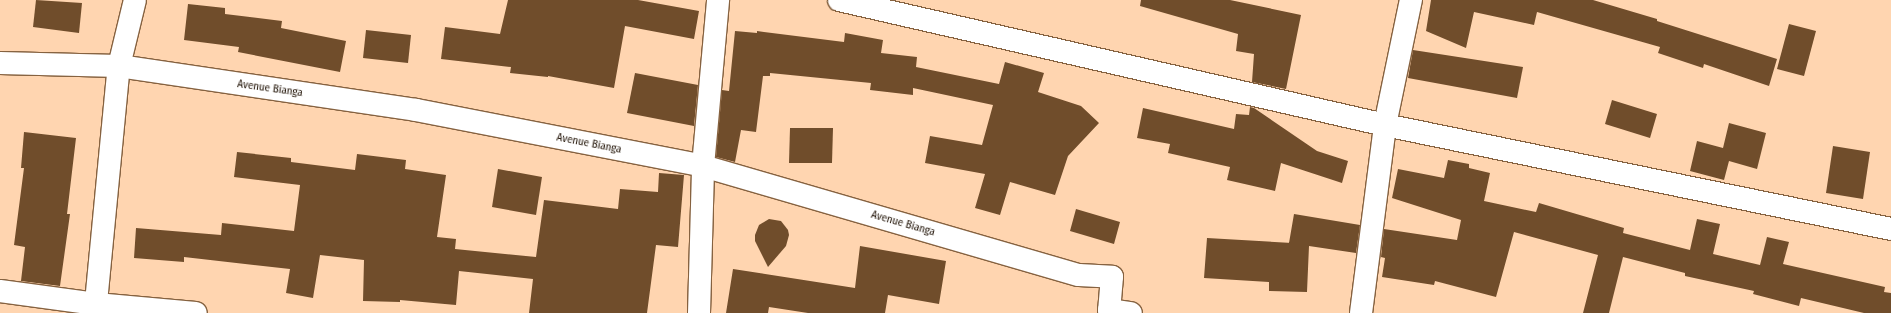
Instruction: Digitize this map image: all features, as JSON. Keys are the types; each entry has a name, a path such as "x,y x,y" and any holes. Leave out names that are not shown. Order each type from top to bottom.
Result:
{"street":[{"path":"95,308 119,66 135,0"},
{"path":"699,313 703,166 718,0"},
{"path":"839,0 1385,125 1891,229"},
{"path":"1361,313 1385,125 1411,0"},
{"name":"Avenue Bianga","path":"0,63 119,66 416,110 703,166 1079,274 1112,277 1109,310 1131,313"},
{"path":"0,291 95,308 196,313"}],"building":[{"path":"36,0 82,3 79,33 33,27"},
{"path":"508,0 638,0 699,11 694,39 625,26 614,88 548,76 510,73 511,67 441,59 445,27 500,34"},
{"path":"1141,0 1230,0 1301,15 1286,89 1252,82 1254,54 1236,51 1238,34 1140,6"},
{"path":"1431,0 1593,0 1657,19 1657,21 1777,59 1769,86 1704,64 1703,68 1658,53 1660,47 1537,12 1534,25 1474,12 1466,48 1426,31"},
{"path":"188,4 225,8 225,14 282,21 281,28 346,41 340,72 238,52 239,47 184,40"},
{"path":"1789,24 1816,31 1804,76 1777,69"},
{"path":"366,30 411,35 408,63 363,58"},
{"path":"735,31 757,33 757,31 844,42 845,33 883,40 881,53 917,57 916,67 999,84 1005,62 1044,73 1038,92 1081,106 1099,123 1068,156 1055,195 1010,182 1000,215 975,208 985,174 925,163 930,136 982,145 993,105 913,88 913,95 870,90 871,83 770,73 770,76 763,76 756,132 741,130 735,162 716,157 722,90 729,91"},
{"path":"1413,50 1523,67 1517,98 1408,78"},
{"path":"635,73 698,85 694,126 627,113"},
{"path":"1612,100 1657,114 1650,138 1605,124"},
{"path":"1250,107 1254,108 1317,151 1348,161 1342,183 1281,163 1275,191 1227,180 1230,167 1168,153 1170,144 1137,138 1143,108 1234,129 1236,114 1249,115"},
{"path":"1729,123 1766,133 1757,169 1729,161 1724,180 1690,171 1697,141 1723,148"},
{"path":"790,128 833,128 832,163 789,163"},
{"path":"24,132 76,138 67,214 70,214 60,286 21,281 25,247 14,245 24,168 21,168"},
{"path":"1833,146 1870,152 1863,199 1826,193"},
{"path":"237,152 291,158 291,162 355,170 357,154 406,160 405,169 446,175 437,237 456,239 455,249 536,257 544,200 618,209 620,189 658,192 659,173 684,175 678,247 656,245 647,313 529,313 533,279 459,271 456,305 400,300 400,302 363,301 364,260 320,255 313,298 286,293 290,269 184,257 184,262 134,258 136,228 221,235 222,223 294,231 300,185 234,177"},
{"path":"1448,160 1469,164 1469,168 1490,173 1484,201 1536,212 1539,203 1624,228 1623,233 1690,250 1697,219 1720,224 1713,254 1760,265 1767,237 1789,242 1783,264 1885,287 1884,292 1891,293 1891,313 1864,313 1801,298 1799,306 1753,294 1754,291 1685,276 1685,273 1623,257 1609,313 1583,313 1598,255 1514,232 1496,297 1435,281 1434,285 1382,277 1385,258 1381,257 1384,229 1457,240 1461,220 1392,198 1398,169 1444,178"},
{"path":"498,169 542,177 536,215 492,207"},
{"path":"1076,209 1120,222 1114,244 1070,231"},
{"path":"1294,214 1360,225 1356,253 1309,246 1307,292 1269,291 1269,282 1204,278 1207,238 1289,243"},
{"path":"769,219 781,221 788,230 789,235 786,246 768,267 755,241 755,235 759,225"},
{"path":"860,246 946,261 939,304 888,295 885,313 808,313 769,307 768,313 726,313 733,269 855,288"}]}
